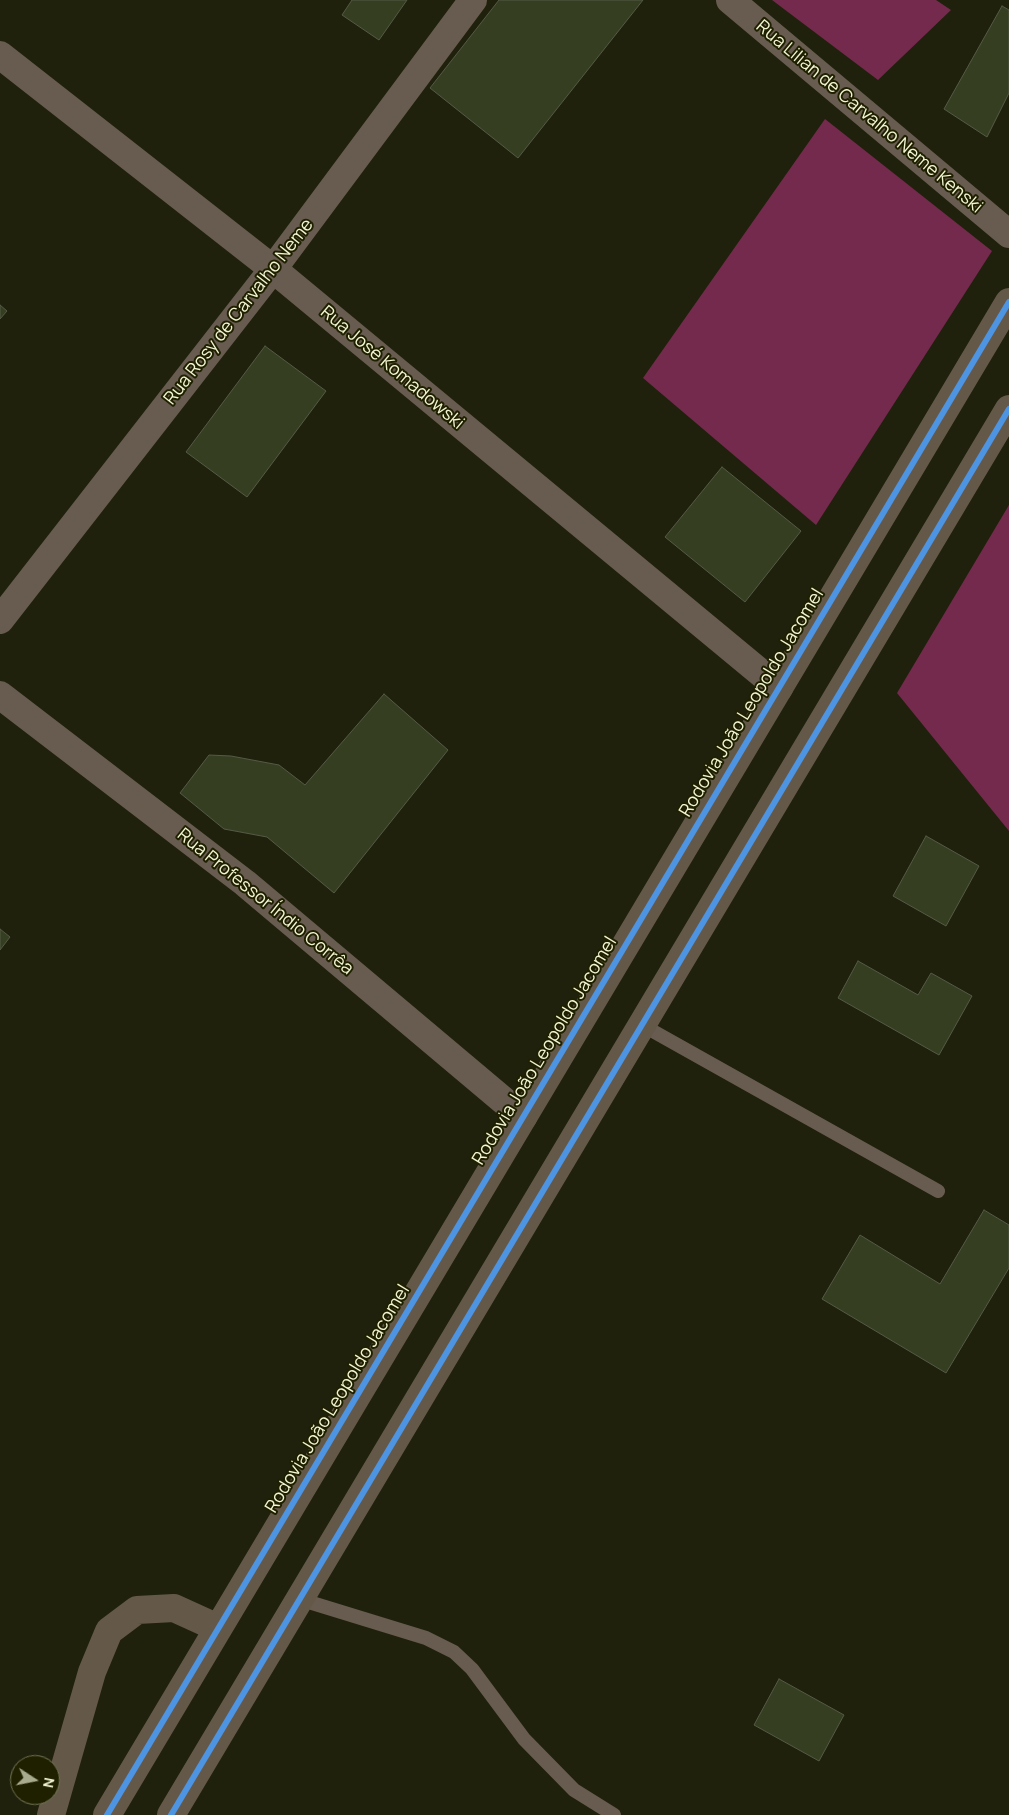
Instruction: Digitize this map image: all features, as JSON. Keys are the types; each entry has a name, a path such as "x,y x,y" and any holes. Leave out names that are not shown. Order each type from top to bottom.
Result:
{"highway":[{"name":"Rodovia João Leopoldo Jacomel","path":"107,1815 1009,302"},
{"path":"179,1812 299,1599 1009,409"},
{"path":"51,1815 92,1672 109,1631 137,1610 174,1608 218,1628"}],"street":[{"name":"Rua Rosy de Carvalho Neme","path":"0,620 273,269 473,0"},
{"name":"Rua Lilian de Carvalho Neme Kenski","path":"730,0 1009,234"},
{"name":"Rua José Komadowski","path":"0,55 273,269 779,688"},
{"name":"Rua Professor Índio Corrêa","path":"0,695 245,883 523,1117"}],"lane":[{"path":"642,1025 938,1191"},
{"path":"299,1599 426,1638 454,1652 472,1669 524,1739 574,1790 614,1815"}],"shaded area":[{"path":"772,0 936,0 951,10 878,80"},
{"path":"825,119 992,251 816,525 643,378"},
{"path":"1009,505 1009,831 897,693"}],"building":[{"path":"352,0 407,0 379,40 342,15"},
{"path":"499,0 643,0 518,158 430,88"},
{"path":"1002,6 1009,10 1009,93 987,137 944,109"},
{"path":"0,305 7,311 0,319"},
{"path":"265,346 326,391 247,497 186,452"},
{"path":"722,467 801,531 745,602 665,537"},
{"path":"384,694 448,750 334,893 267,837 224,829 180,793 209,755 231,756 279,765 305,785"},
{"path":"926,836 979,866 946,926 893,896"},
{"path":"0,929 10,937 0,950"},
{"path":"858,961 918,995 931,973 972,996 939,1055 838,998"},
{"path":"984,1210 1009,1225 1009,1268 946,1373 822,1299 860,1235 940,1284"},
{"path":"779,1679 844,1715 819,1761 754,1725"}],"cycle path":[{"path":"107,1815 1009,302"},
{"path":"171,1815 1009,409"}]}
